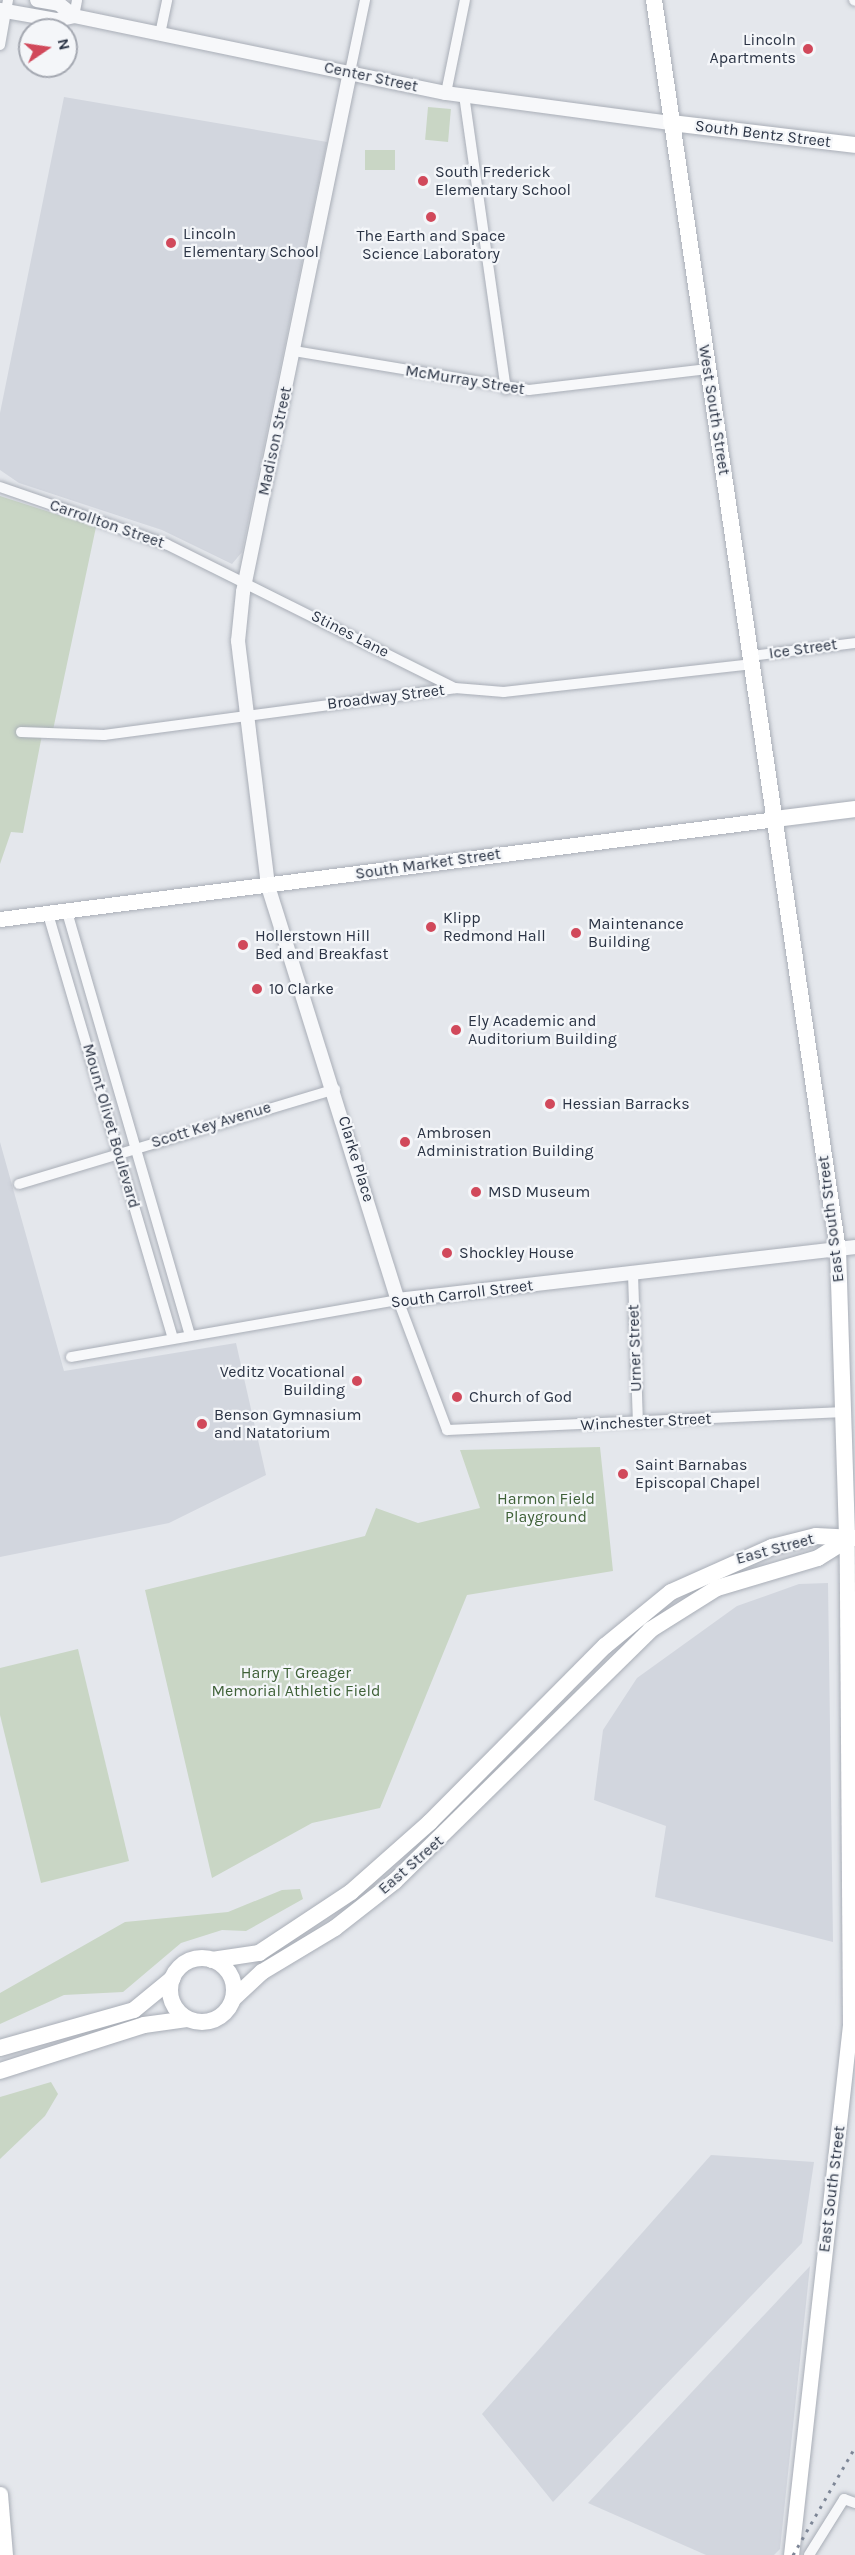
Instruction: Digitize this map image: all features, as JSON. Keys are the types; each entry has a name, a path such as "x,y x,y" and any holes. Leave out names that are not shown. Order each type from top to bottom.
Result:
{"main road":[{"name":"West South Street","path":"654,0 775,819"},
{"name":"South Bentz Street","path":"671,123 855,145"},
{"name":"South Market Street","path":"0,919 855,809"},
{"name":"East South Street","path":"775,819 838,1250 851,1539 853,1900 848,2053 791,2555"},
{"name":"East Street","path":"213,1960 258,1953 351,1892 430,1822 605,1646 670,1592 772,1547 816,1536 851,1539"},
{"name":"East Street","path":"233,1999 262,1972 335,1928 395,1881 651,1629 717,1588 818,1558 851,1539"},
{"path":"0,2048 134,2010 173,1978 188,1962 213,1960 229,1973 233,1999 212,2021 187,2019 144,2025 0,2071"},
{"path":"173,1978 173,2004 187,2019"},
{"path":"0,2494 5,2555"}],"street":[{"name":"Center Street","path":"37,0 59,4 74,16"},
{"path":"74,16 77,0"},
{"path":"160,34 167,0"},
{"name":"Madison Street","path":"268,886 238,641 245,581 365,0"},
{"path":"447,93 465,0"},
{"name":"Center Street","path":"5,7 57,20 74,16 447,93 671,123"},
{"path":"0,45 5,7"},
{"path":"464,95 506,389"},
{"name":"McMurray Street","path":"294,351 506,389 708,369"},
{"name":"Carrollton Street","path":"0,487 134,530 245,581"},
{"name":"Stines Lane","path":"245,581 455,688"},
{"name":"Ice Street","path":"752,660 855,642"},
{"name":"Broadway Street","path":"21,732 104,735 455,688 504,692 752,660"},
{"name":"Clarke Place","path":"268,886 335,1089 399,1300 447,1430"},
{"name":"Mount Olivet Boulevard","path":"67,912 190,1335"},
{"name":"Mount Olivet Boulevard","path":"48,914 173,1338"},
{"name":"Scott Key Avenue","path":"19,1184 119,1152 335,1089"},
{"name":"South Carroll Street","path":"72,1358 173,1338 399,1300 855,1247"},
{"name":"Urner Street","path":"633,1274 638,1422"},
{"name":"Winchester Street","path":"447,1430 845,1412"},
{"path":"809,2555 844,2499 855,2503"}],"shaded area":[{"name":"Lincoln Elementary School","path":"64,97 327,142 242,552 232,564 162,530 19,483 0,470 0,413"},
{"path":"0,1142 64,1371 236,1343 266,1475 169,1523 0,1557"},
{"path":"828,1583 833,1942 655,1897 666,1826 594,1800 603,1730 637,1678 737,1606 799,1584"},
{"path":"711,2155 814,2162 802,2243 553,2502 482,2414"},
{"path":"810,2266 780,2549 774,2555 706,2555 588,2503"}],"green space":[{"path":"428,107 451,109 448,142 425,140"},
{"path":"365,150 395,150 395,170 365,170"},
{"path":"0,496 96,527 53,730 42,735 23,833 11,832 0,864"},
{"name":"Harry T Greager Memorial Athletic Field","path":"600,1447 613,1571 467,1595 380,1808 312,1823 212,1878 145,1590 365,1536 376,1508 418,1523 480,1508 460,1450"},
{"path":"78,1649 129,1861 41,1883 0,1715 0,1668"},
{"path":"300,1889 303,1899 246,1931 222,1930 181,1943 123,1992 64,1995 0,2024 0,1993 125,1922 228,1912 282,1890"},
{"path":"51,2082 58,2094 45,2116 0,2159 0,2097"}],"railway":[{"path":"793,2555 855,2447"}],"place":[{"name":"Lincoln Apartments","path":"808,49"},
{"name":"South Frederick Elementary School","path":"423,181"},
{"name":"The Earth and Space Science Laboratory","path":"431,217"},
{"name":"Lincoln Elementary School","path":"171,243"},
{"name":"Klipp Redmond Hall","path":"431,927"},
{"name":"Maintenance Building","path":"576,933"},
{"name":"Hollerstown Hill Bed and Breakfast","path":"243,945"},
{"name":"10 Clarke","path":"257,989"},
{"name":"Ely Academic and Auditorium Building","path":"456,1030"},
{"name":"Hessian Barracks","path":"550,1104"},
{"name":"Ambrosen Administration Building","path":"405,1142"},
{"name":"MSD Museum","path":"476,1192"},
{"name":"Shockley House","path":"447,1253"},
{"name":"Veditz Vocational Building","path":"357,1381"},
{"name":"Church of God","path":"457,1397"},
{"name":"Benson Gymnasium and Natatorium","path":"202,1424"},
{"name":"Saint Barnabas Episcopal Chapel","path":"623,1474"}],"park label":[{"name":"Harmon Field Playground","path":"546,1508"}]}
